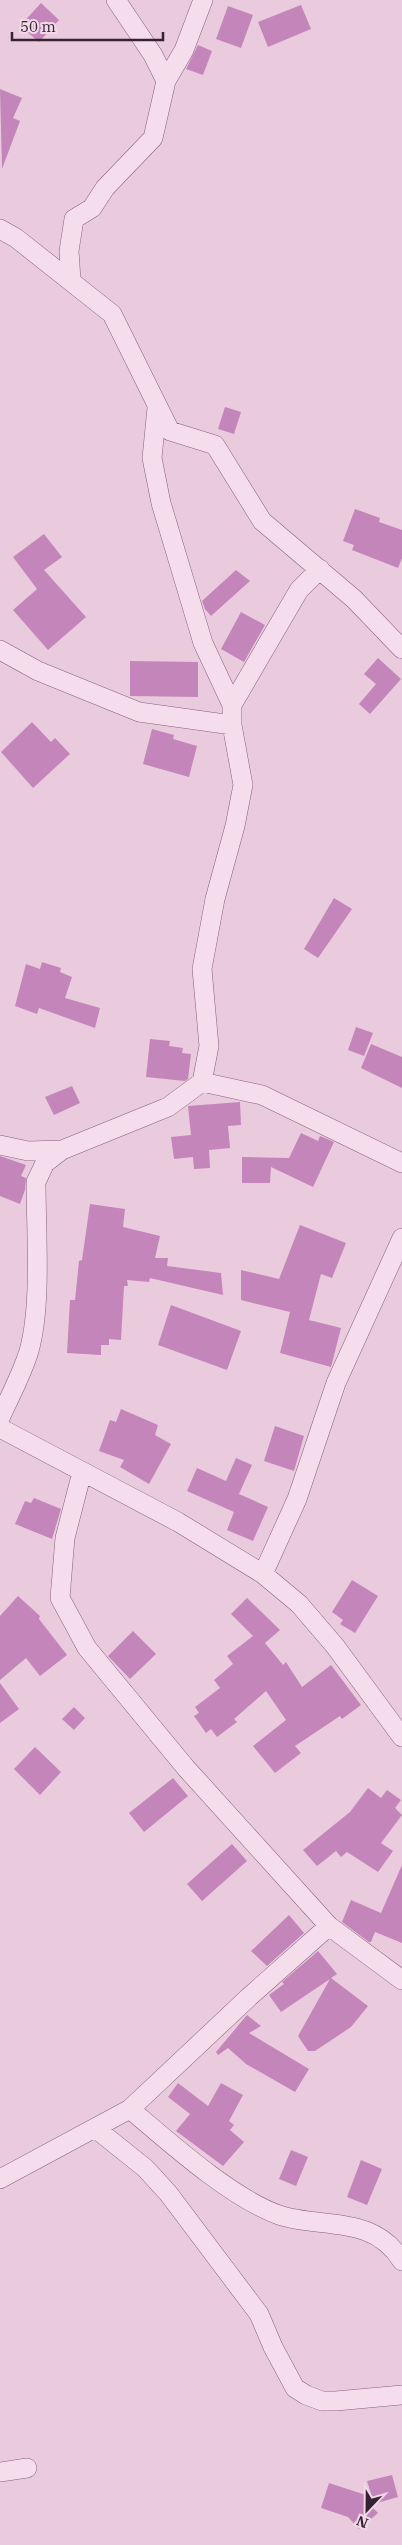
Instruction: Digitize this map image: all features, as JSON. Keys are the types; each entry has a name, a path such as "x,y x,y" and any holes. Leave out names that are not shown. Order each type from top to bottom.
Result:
{"street":[{"path":"116,0 153,54 166,81"},
{"path":"71,280 69,250 74,219 92,208 105,188 153,138 166,81 184,50 203,0"},
{"path":"0,229 16,238 112,314 170,431 215,445 262,521 354,599 402,649"},
{"path":"0,1418 20,1375 29,1349 35,1307 36,1182 45,1164 62,1150 168,1107 202,1082 209,1046 202,969 215,899 235,826 243,785 232,725 232,705 203,643 161,503 152,458 157,408"},
{"path":"232,705 299,590 320,569"},
{"path":"0,650 38,671 139,712 232,725"},
{"path":"202,1082 269,1098 402,1163"},
{"path":"0,1145 28,1152 62,1150"},
{"path":"263,1574 297,1499 336,1383 402,1238"},
{"path":"0,1428 178,1522 263,1574 299,1604 335,1646 402,1737"},
{"path":"82,1472 65,1538 60,1598 94,1656 186,1768 329,1926 402,1980"},
{"path":"0,2179 130,2109 249,1997 329,1926"},
{"path":"130,2109 202,2167 260,2207 281,2216 348,2225 394,2248 402,2262"},
{"path":"94,2128 145,2168 168,2193 259,2314 273,2347 295,2388 306,2395 329,2401 402,2395"},
{"path":"0,2472 27,2468"}],"building":[{"path":"41,3 59,20 39,42 20,26"},
{"path":"301,5 311,29 268,47 258,22"},
{"path":"228,6 253,15 241,48 216,39"},
{"path":"198,45 212,51 203,75 186,69"},
{"path":"0,89 22,98 13,118 20,121 2,169"},
{"path":"225,407 241,412 234,434 218,429"},
{"path":"355,509 380,518 379,522 402,530 402,558 398,568 352,550 354,545 343,541"},
{"path":"44,534 62,557 44,570 86,617 48,650 13,610 37,589 13,557"},
{"path":"236,570 250,581 211,616 205,609 202,601"},
{"path":"241,612 265,625 244,662 221,649"},
{"path":"378,658 401,679 370,714 359,704 376,684 364,674"},
{"path":"130,661 198,662 198,697 130,696"},
{"path":"32,722 51,742 55,738 70,754 33,788 1,752"},
{"path":"152,729 174,735 173,739 197,746 189,777 143,764"},
{"path":"334,898 352,909 318,958 304,949"},
{"path":"42,962 61,968 60,972 72,977 65,998 100,1008 95,1028 39,1008 37,1014 15,1006 26,964 40,969"},
{"path":"356,1027 373,1033 364,1056 348,1050"},
{"path":"150,1039 170,1041 169,1046 183,1048 182,1053 191,1054 188,1079 185,1081 146,1077"},
{"path":"371,1044 402,1057 402,1088 361,1068"},
{"path":"72,1086 80,1103 54,1115 45,1097"},
{"path":"240,1102 241,1125 228,1126 230,1148 209,1150 210,1168 194,1169 193,1157 174,1159 171,1137 191,1135 188,1106"},
{"path":"301,1133 318,1141 320,1136 334,1142 313,1187 271,1167 270,1183 242,1183 242,1157 289,1158"},
{"path":"0,1156 26,1165 21,1176 26,1178 25,1190 20,1204 0,1196"},
{"path":"90,1204 125,1209 123,1227 160,1236 155,1258 168,1258 167,1266 221,1273 223,1295 150,1278 149,1282 127,1280 128,1286 124,1286 121,1340 109,1339 109,1345 101,1345 101,1355 67,1353 70,1300 75,1300 79,1261 82,1260"},
{"path":"300,1225 346,1243 332,1278 321,1274 309,1320 341,1328 331,1367 280,1353 290,1312 241,1300 241,1270 279,1279"},
{"path":"171,1305 241,1331 227,1370 158,1345"},
{"path":"121,1409 158,1425 155,1435 171,1444 149,1484 120,1467 124,1460 99,1451 110,1420 116,1422"},
{"path":"275,1426 304,1436 294,1471 264,1461"},
{"path":"236,1458 252,1465 239,1494 268,1507 253,1541 227,1530 234,1512 187,1491 197,1468 226,1481"},
{"path":"34,1498 61,1509 52,1539 15,1524 25,1501 31,1503"},
{"path":"352,1580 378,1596 355,1633 340,1624 343,1620 332,1612"},
{"path":"18,1596 40,1616 39,1619 67,1655 40,1676 26,1658 0,1680 0,1616"},
{"path":"247,1598 280,1630 265,1643 283,1665 286,1662 302,1687 331,1665 361,1705 342,1719 340,1716 295,1746 301,1753 275,1773 253,1746 286,1720 266,1691 234,1719 237,1722 217,1737 211,1729 206,1733 194,1716 199,1713 195,1707 220,1688 214,1680 233,1664 227,1656 253,1636 231,1614"},
{"path":"133,1631 156,1654 130,1679 108,1656"},
{"path":"0,1683 19,1709 0,1723"},
{"path":"74,1707 85,1718 74,1730 62,1719"},
{"path":"35,1747 61,1772 40,1795 14,1769"},
{"path":"173,1778 188,1796 144,1832 129,1813"},
{"path":"368,1788 381,1798 387,1790 401,1800 395,1808 402,1815 381,1843 393,1851 378,1872 347,1852 341,1857 336,1851 317,1866 303,1850 350,1812"},
{"path":"232,1844 247,1861 202,1901 187,1884"},
{"path":"402,1865 402,1943 375,1932 371,1942 369,1942 342,1922 351,1900 381,1913"},
{"path":"289,1915 304,1933 267,1966 251,1951"},
{"path":"318,1951 337,1974 331,1978 368,2006 351,2027 315,2051 308,2051 298,2036 330,1979 281,2012 269,1995 284,1984 282,1982"},
{"path":"247,2015 261,2026 249,2033 309,2069 295,2092 246,2064 228,2048 218,2055 216,2052"},
{"path":"178,2083 208,2106 221,2083 243,2095 229,2121 234,2125 230,2130 244,2142 223,2166 176,2131 190,2114 168,2097"},
{"path":"291,2150 308,2157 296,2186 279,2179"},
{"path":"361,2160 382,2169 367,2205 347,2197"},
{"path":"392,2475 398,2497 370,2505 378,2513 359,2529 348,2517 321,2508 329,2483 372,2497 367,2481"}]}
